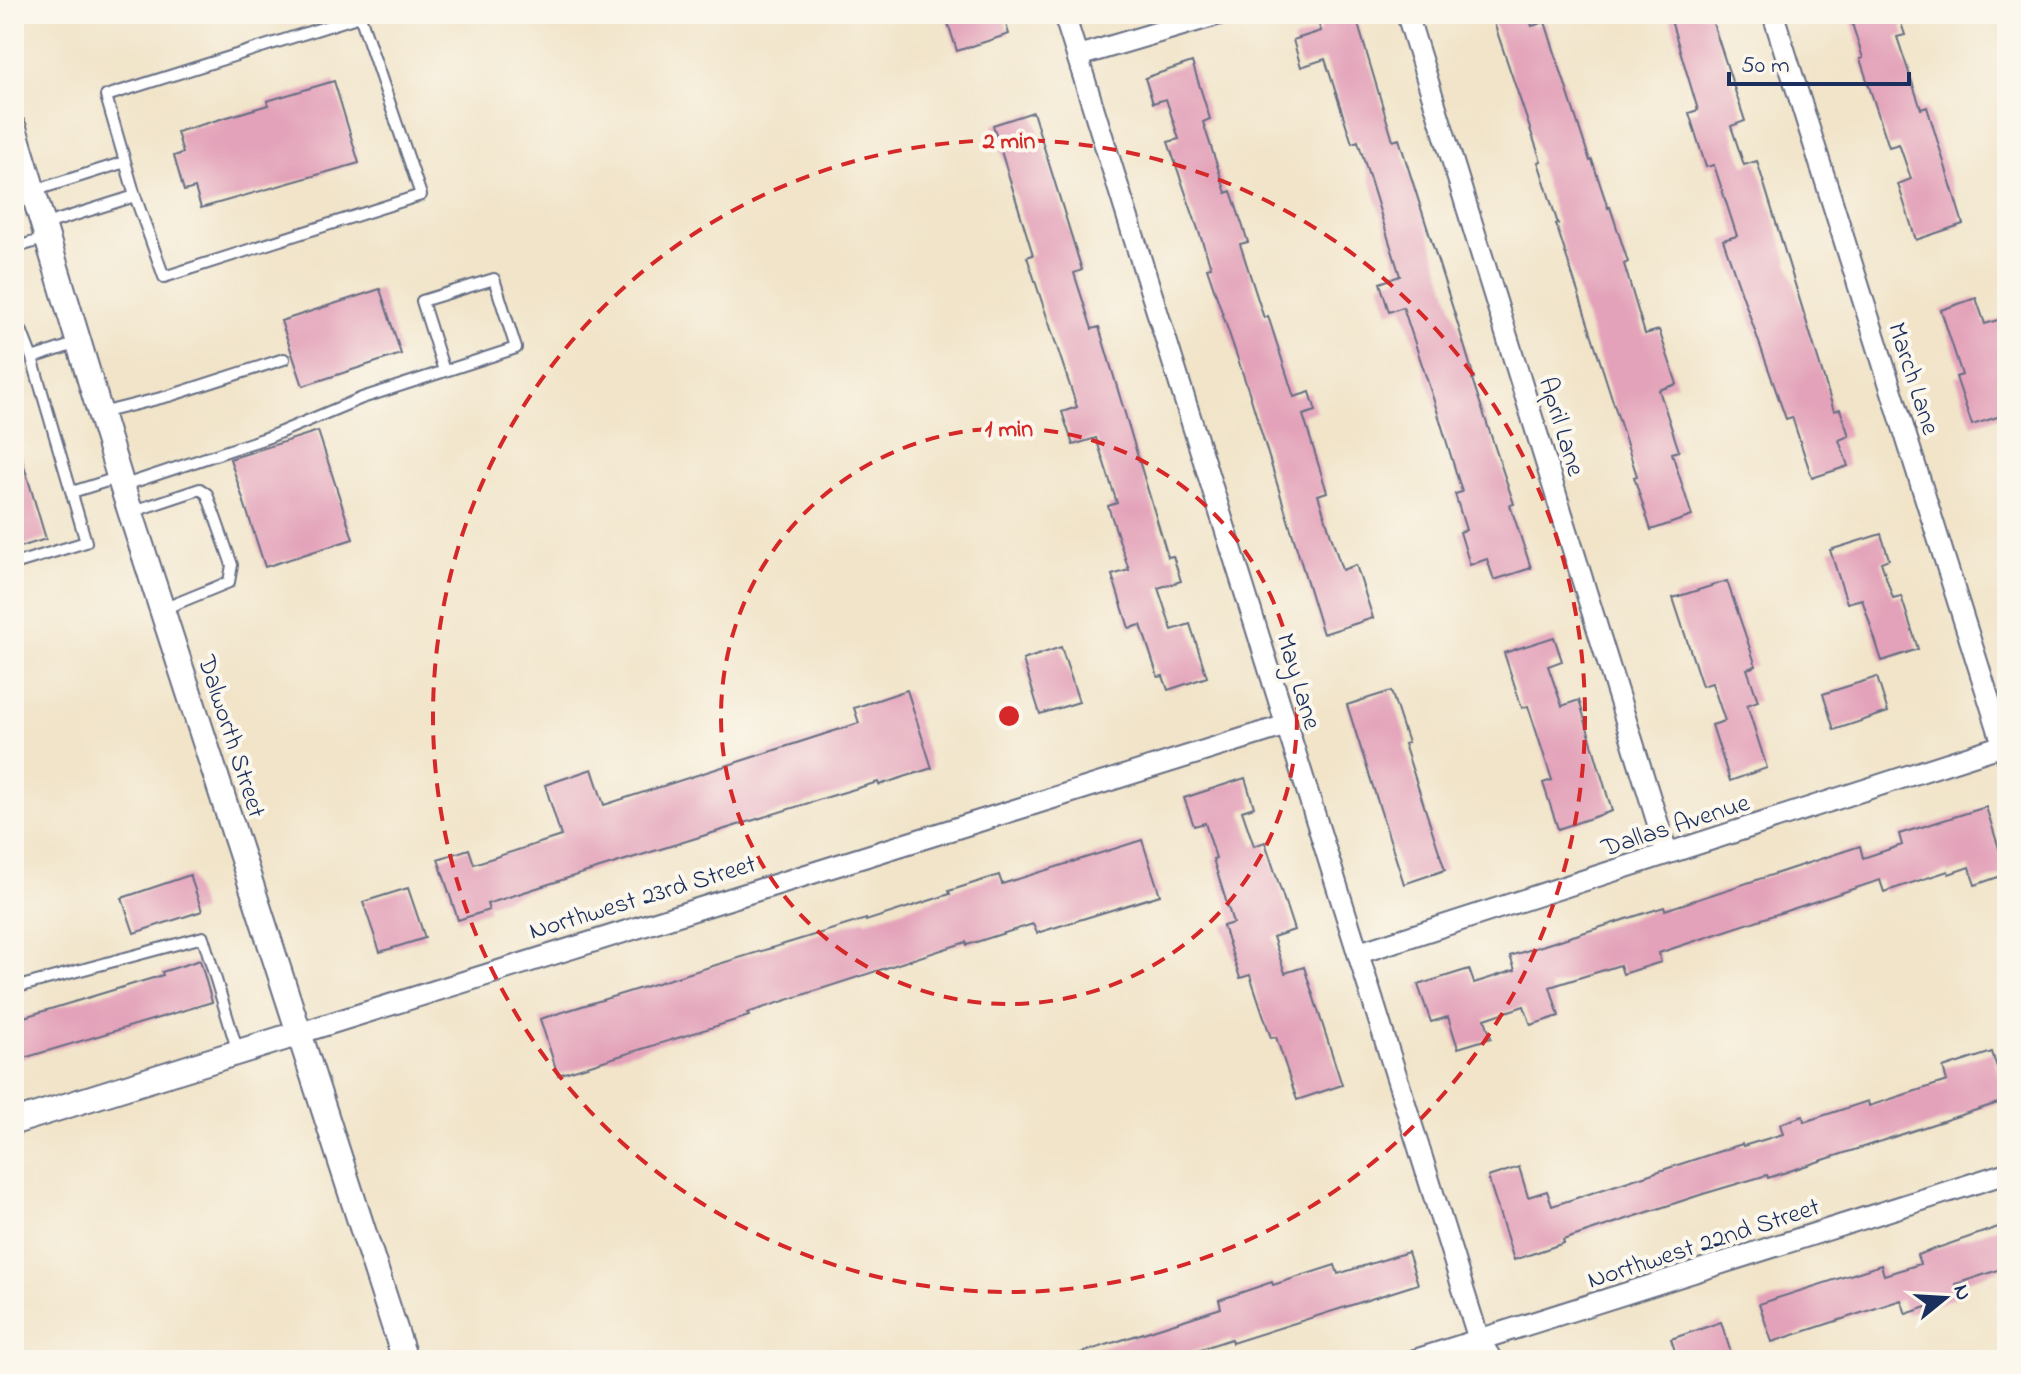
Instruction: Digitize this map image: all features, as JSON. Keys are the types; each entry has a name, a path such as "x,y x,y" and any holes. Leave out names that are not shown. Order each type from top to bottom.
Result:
{"street":[{"name":"May Lane","path":"1064,14 1479,1340 1492,1360"},
{"path":"1078,56 1220,14"},
{"name":"April Lane","path":"1407,14 1667,853"},
{"name":"March Lane","path":"1773,14 2006,749"},
{"name":"Dalworth Street","path":"14,128 121,482 405,1360"},
{"name":"Northwest 23rd Street","path":"14,1122 1287,725"},
{"name":"Dallas Avenue","path":"1359,953 1667,853 2006,749"},
{"name":"Northwest 22nd Street","path":"1415,1360 2007,1173"}],"lane":[{"path":"360,16 421,195 164,277 125,162 106,96 360,16"},
{"path":"33,191 125,162"},
{"path":"14,248 45,232 135,196"},
{"path":"72,492 121,482 269,437 362,398 516,348 494,279 422,301 444,371"},
{"path":"14,321 32,358 86,542 14,564"},
{"path":"32,358 80,343"},
{"path":"101,413 169,396 284,359"},
{"path":"131,512 200,489 207,494 232,565 229,582 163,609"},
{"path":"14,988 203,937 238,1052"}],"building":[{"path":"945,14 1003,14 1009,34 957,51"},
{"path":"1342,14 1355,14 1393,141 1399,139 1472,379 1514,504 1510,505 1531,568 1494,580 1487,559 1470,565 1460,532 1466,530 1455,494 1462,492 1435,404 1403,307 1389,312 1380,283 1400,276 1358,141 1352,143 1325,59 1301,67 1293,40 1321,31 1318,22"},
{"path":"1491,14 1528,14 1532,26 1545,22 1590,161 1610,207 1628,262 1624,264 1645,334 1659,330 1677,384 1659,390 1679,451 1672,453 1692,516 1651,530 1634,477 1637,476 1556,224 1538,162 1541,161"},
{"path":"1669,14 1710,14 1745,121 1731,126 1744,165 1757,161 1834,411 1840,409 1849,436 1839,440 1848,466 1812,478 1792,417 1786,419 1723,240 1737,236 1714,165 1706,167 1689,113 1698,110"},
{"path":"1849,14 1898,14 1905,35 1897,37 1921,109 1927,107 1963,224 1916,240 1898,184 1911,179 1899,144 1889,147 1860,59 1863,58"},
{"path":"1192,62 1210,119 1203,122 1226,193 1231,191 1248,242 1240,244 1264,318 1268,316 1294,397 1310,392 1316,411 1303,415 1327,492 1318,495 1342,570 1356,565 1373,618 1323,634 1249,392 1207,268 1211,267 1168,142 1179,139 1166,99 1153,103 1145,78"},
{"path":"334,81 359,163 201,208 195,188 184,191 174,156 183,153 177,132 268,105 267,101"},
{"path":"1033,112 1082,270 1074,273 1092,329 1099,327 1168,557 1173,556 1181,581 1158,588 1172,630 1190,624 1207,677 1168,690 1163,676 1158,677 1141,625 1129,628 1112,575 1129,570 1108,506 1117,503 1096,438 1073,445 1062,412 1077,407 1027,257 1033,255 993,125"},
{"path":"380,289 401,354 303,386 281,321"},
{"path":"1976,298 1985,324 2001,319 2007,339 2007,414 1972,425 1956,377 1962,375 1941,310"},
{"path":"318,431 353,539 265,567 230,459"},
{"path":"19,449 46,539 14,549 14,450"},
{"path":"1881,534 1889,559 1881,562 1893,598 1901,596 1918,649 1882,661 1862,599 1847,603 1830,550"},
{"path":"1727,581 1756,666 1747,669 1758,701 1747,705 1767,768 1730,781 1712,725 1725,721 1712,683 1702,686 1673,598"},
{"path":"1554,637 1562,661 1548,666 1562,706 1579,700 1612,811 1558,829 1543,783 1552,780 1528,706 1522,708 1504,653"},
{"path":"1061,647 1079,702 1040,714 1023,660"},
{"path":"1877,677 1888,712 1834,730 1823,694"},
{"path":"907,690 932,768 574,876 487,904 489,910 458,920 438,859 469,849 474,864 561,836 545,785 592,769 604,805 859,723 854,708"},
{"path":"1391,691 1408,743 1404,744 1445,870 1404,884 1347,705"},
{"path":"1245,778 1254,807 1242,811 1254,846 1265,842 1294,930 1273,937 1285,973 1304,967 1342,1085 1297,1100 1276,1037 1271,1038 1250,975 1240,978 1223,926 1233,923 1205,823 1194,826 1184,798"},
{"path":"1986,807 2007,874 1975,885 1969,867 1884,892 1880,880 1659,953 1661,962 1623,974 1620,965 1550,987 1559,1016 1531,1025 1524,1006 1485,1019 1491,1038 1458,1048 1448,1017 1431,1022 1418,985 1469,969 1474,983 1515,970 1510,956 1664,907 1665,910 1860,846 1863,858 1902,845 1899,834"},
{"path":"1142,840 1160,895 1037,933 1033,924 967,945 966,942 747,1013 749,1016 558,1075 540,1019 866,921 999,875 1002,884"},
{"path":"190,875 202,911 134,933 122,898"},
{"path":"408,888 425,938 380,952 363,902"},
{"path":"200,960 212,1002 14,1061 14,1020 163,975 162,972"},
{"path":"1992,1052 2007,1100 1768,1178 1767,1175 1703,1194 1563,1240 1564,1243 1514,1260 1488,1177 1519,1167 1528,1197 1547,1191 1552,1206 1742,1144 1783,1134 1780,1124 1803,1116 1804,1122 1868,1101 1869,1106 1947,1081 1943,1068"},
{"path":"2007,1224 2007,1267 1956,1284 1960,1296 1906,1314 1901,1300 1772,1342 1759,1304 1881,1265 1884,1275 1920,1264 1917,1255"},
{"path":"1408,1252 1418,1284 1232,1343 1231,1339 1167,1360 1073,1360 1072,1356 1221,1308 1219,1300 1272,1282 1273,1285 1335,1265 1338,1274"},
{"path":"1721,1322 1732,1356 1721,1360 1678,1360 1671,1339"}]}
